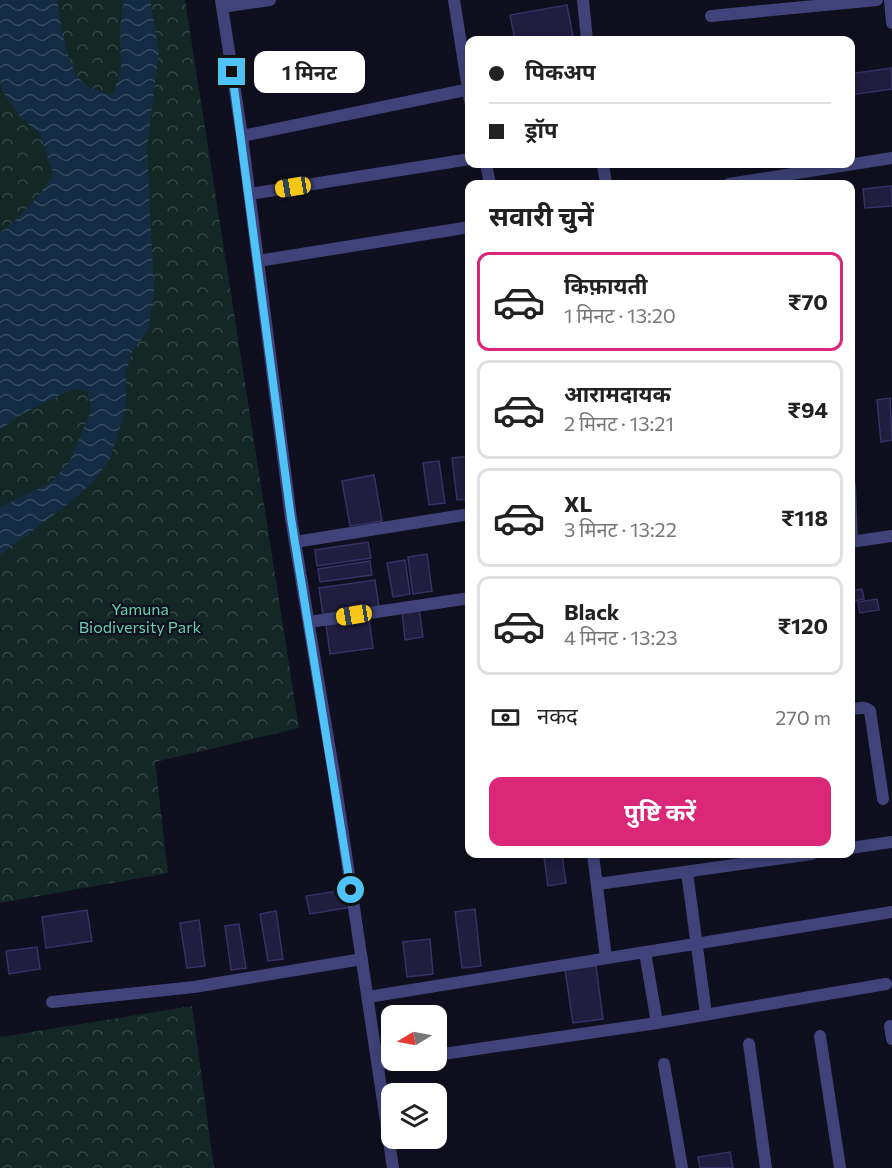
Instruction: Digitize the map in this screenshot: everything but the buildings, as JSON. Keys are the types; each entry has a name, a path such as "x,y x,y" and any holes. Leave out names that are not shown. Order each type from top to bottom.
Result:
{"street":[{"path":"270,0 222,4 250,194 296,542 393,1168"},
{"path":"454,0 465,73"},
{"path":"583,0 587,36"},
{"path":"711,16 877,0"},
{"path":"890,0 892,23"},
{"path":"242,136 465,94"},
{"path":"855,164 892,158"},
{"path":"250,194 465,160"},
{"path":"757,180 835,168"},
{"path":"258,261 465,228"},
{"path":"296,542 465,515"},
{"path":"855,541 892,536"},
{"path":"309,622 465,599"},
{"path":"855,709 867,708 870,711 883,799"},
{"path":"855,847 892,842"},
{"path":"594,858 606,958"},
{"path":"598,884 784,858"},
{"path":"687,872 706,1014"},
{"path":"368,997 892,912"},
{"path":"645,952 657,1023"},
{"path":"52,1002 194,987 362,959"},
{"path":"447,1054 657,1023 886,984"},
{"path":"820,1036 840,1168"},
{"path":"748,1044 766,1168"},
{"path":"664,1064 682,1168"}],"green space":[{"name":"Yamuna Biodiversity Park","path":"0,0 185,0 299,728 155,762 168,873 0,903"},
{"path":"192,1006 214,1168 0,1168 0,1035 1,1037"}],"water":[{"path":"0,0 57,0 69,58 79,78 86,85 112,96 121,71 120,27 124,0 150,0 159,52 147,147 154,294 148,330 132,352 126,373 126,408 110,459 94,481 67,505 0,555 0,507 50,483 69,463 91,411 88,392 75,388 22,414 0,430 0,233 30,206 53,174 40,134 21,118 3,92 0,80"}],"route":[{"path":"232,72 250,194 291,518 351,890"}]}
